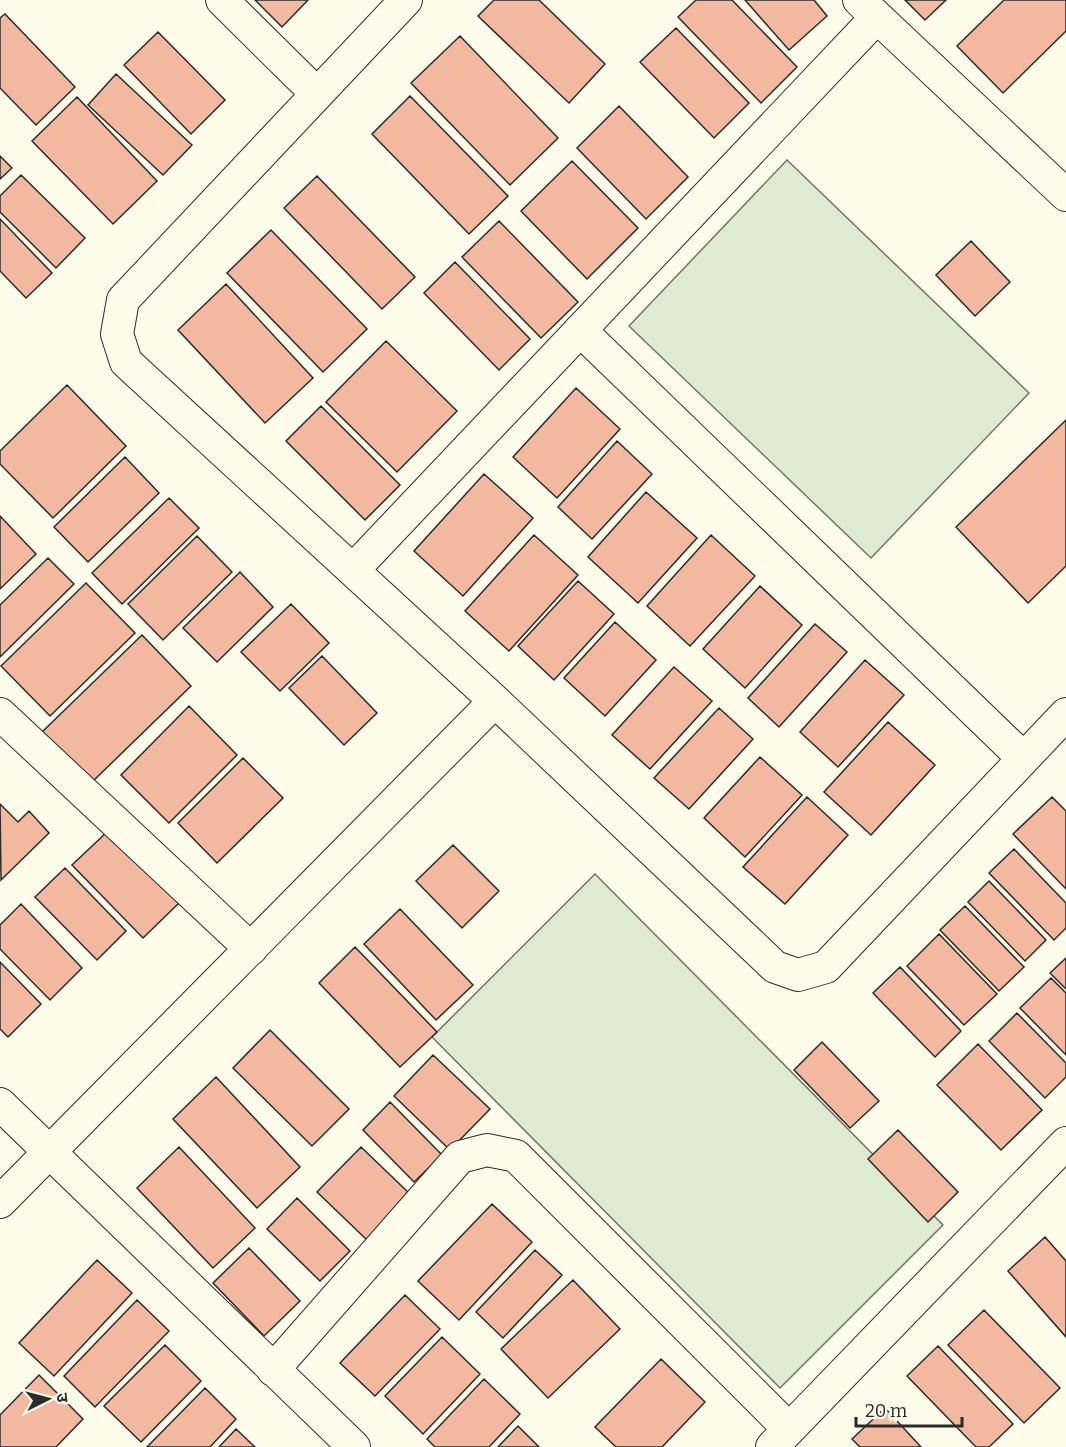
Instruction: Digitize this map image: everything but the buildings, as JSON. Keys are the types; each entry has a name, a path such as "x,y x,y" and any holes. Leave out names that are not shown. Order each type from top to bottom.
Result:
{"street":[{"path":"222,0 317,94"},
{"path":"406,0 123,300 117,334 126,362 495,701 775,967 798,975 826,967 1066,714"},
{"path":"353,570 580,330 868,8 1066,195"},
{"path":"580,330 1023,758"},
{"path":"0,1202 495,701"},
{"path":"0,714 251,949"},
{"path":"0,1104 354,1447"},
{"path":"273,1370 460,1157 487,1150 516,1156 781,1438 1066,1143"}],"green space":[{"path":"787,160 1029,393 871,558 629,326"},
{"path":"595,874 943,1225 780,1388 432,1037"}]}
